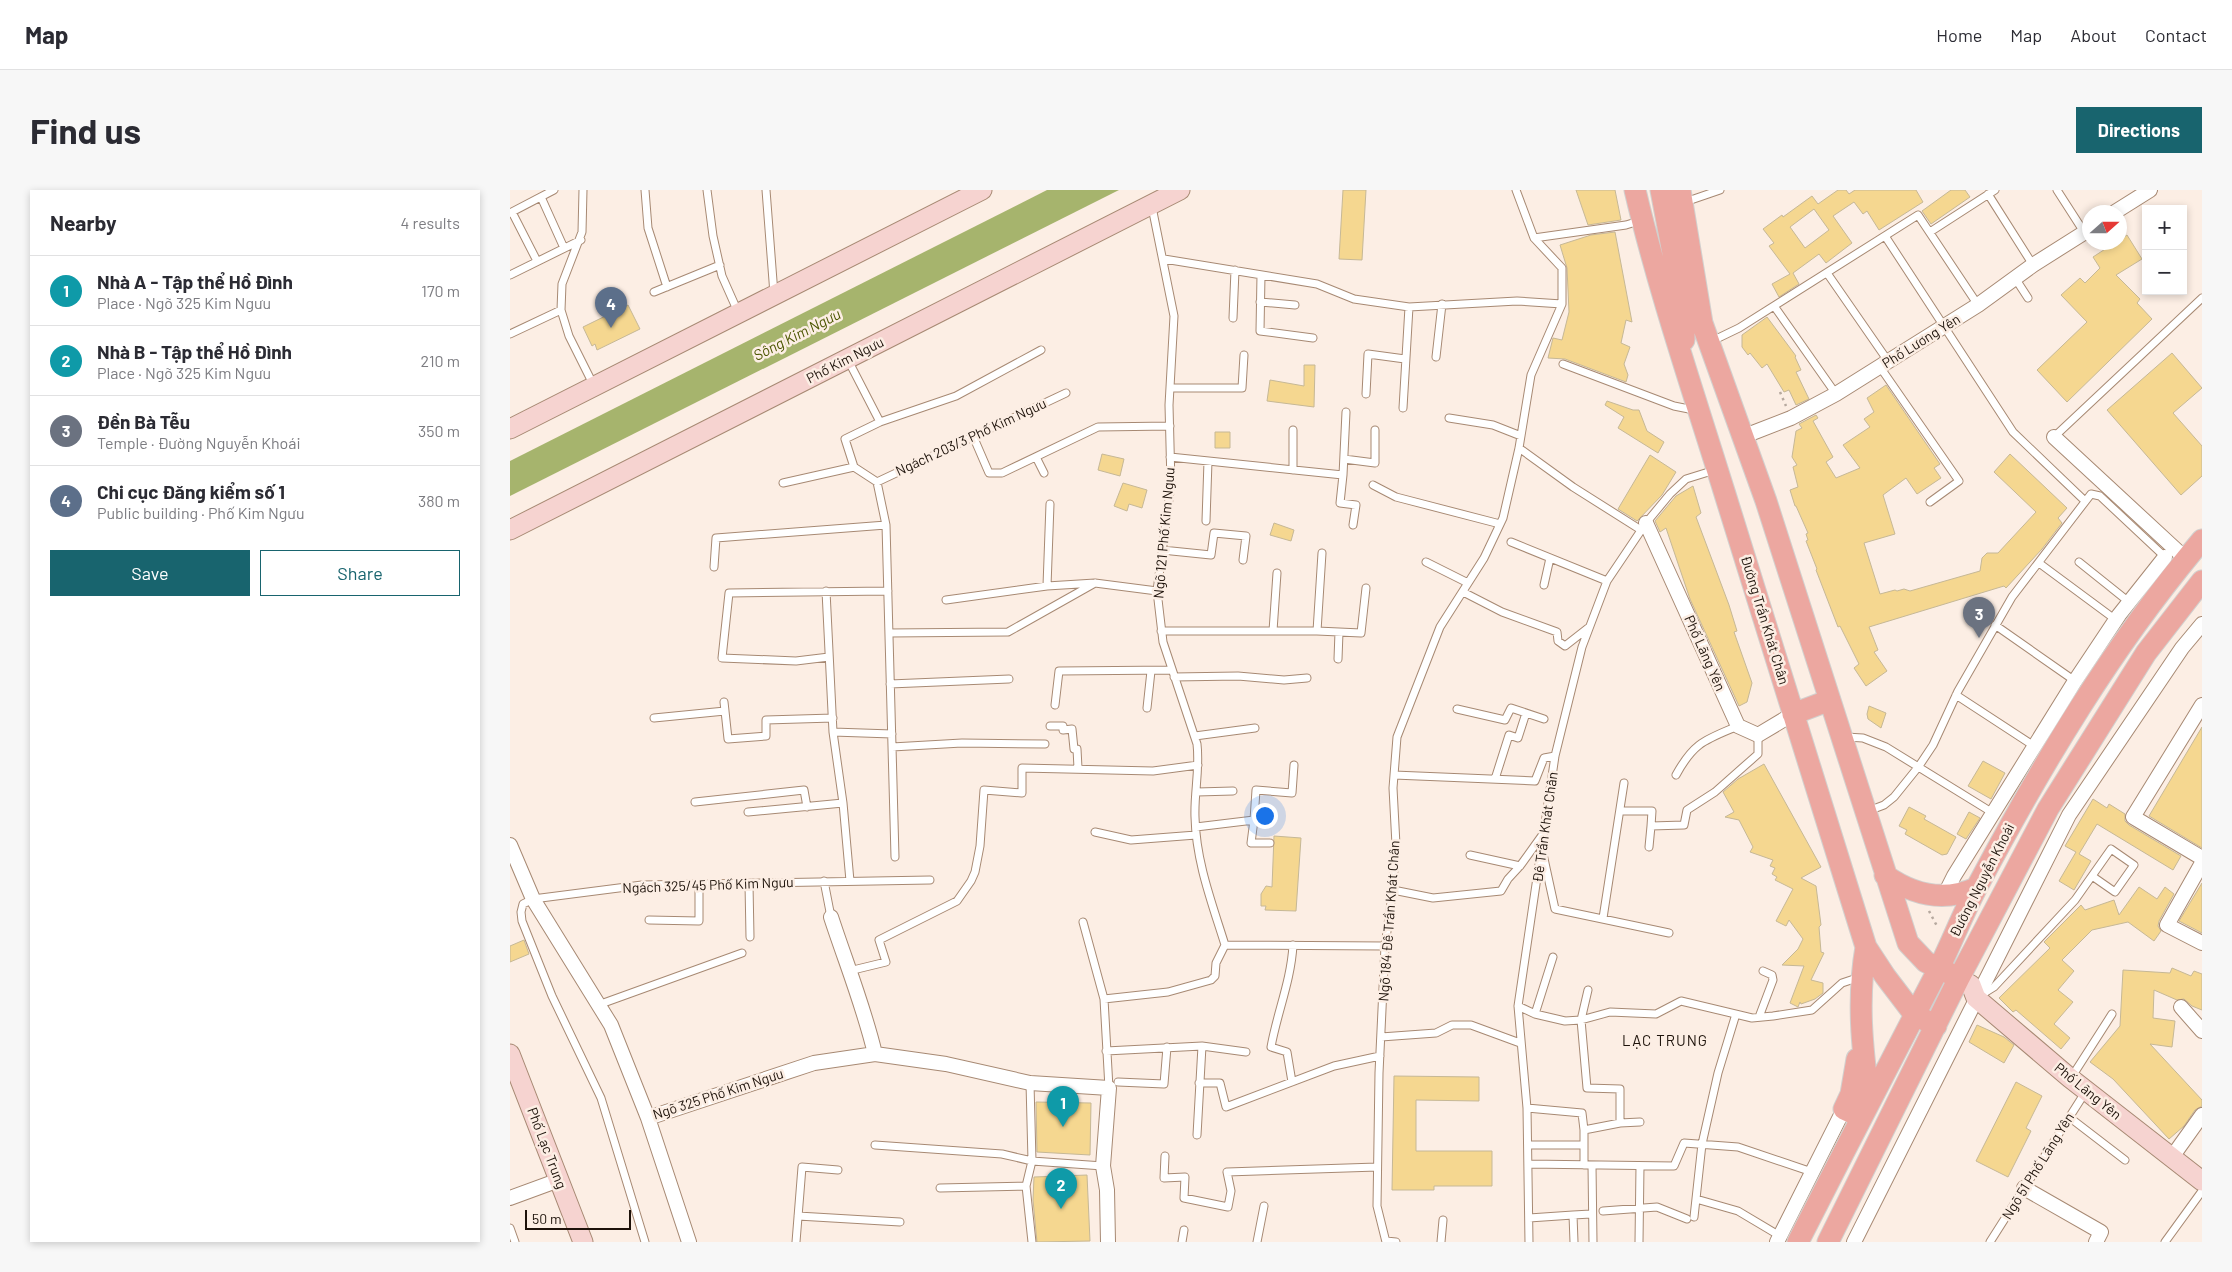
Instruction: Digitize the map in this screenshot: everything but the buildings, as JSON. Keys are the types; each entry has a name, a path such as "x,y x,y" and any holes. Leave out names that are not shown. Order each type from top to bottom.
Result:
{"main road":[{"path":"510,429 982,190"},
{"name":"Phố Kim Ngưu","path":"510,530 1180,190"},
{"name":"Đường Trần Khát Chân","path":"1635,190 1698,411 1866,947 1914,1014 1936,1026"},
{"path":"1661,190 1684,311 1684,362"},
{"path":"1681,196 1705,332"},
{"path":"1673,249 1769,510 1908,943 1926,962 1938,969 1956,985"},
{"name":"Đường Nguyễn Khoái","path":"1785,1240 1858,1109 1914,1014 1938,969 1976,888 2042,767 2140,618 2202,540"},
{"name":"Đường Nguyễn Khoái","path":"1828,1242 1956,985 2048,809 2146,653 2202,581"},
{"path":"1793,714 1830,700"},
{"path":"1885,875 1915,891 1944,896 1961,894 1976,888"},
{"path":"1858,1109 1861,977 1866,947"},
{"name":"Phố Lãng Yên","path":"1956,985 1971,986 1976,998 2070,1078 2202,1181"},
{"name":"Phố Lạc Trung","path":"510,1054 583,1242"}],"street":[{"path":"2125,205 2144,192"},
{"name":"Phố Lương Yên","path":"1742,437 1791,418 1836,394 1978,305 2033,265 2082,234"},
{"path":"2054,437 2186,559"},
{"name":"Phố Lãng Yên","path":"1643,526 1738,726"},
{"name":"Đường Nguyễn Khoái","path":"1944,896 1954,876 2075,681 2129,602 2165,557"},
{"path":"1854,1242 2069,815 2182,648 2202,624"},
{"path":"2202,705 2133,817 2202,858"},
{"path":"1738,726 1758,734 1793,714"},
{"name":"Ngõ 325 Phố Kim Ngưu","path":"510,845 533,898 611,1025 648,1118 814,1063 875,1054 946,1064 1030,1083 1113,1085"},
{"path":"2202,863 2167,925 2202,943"},
{"path":"831,917 848,971 866,1017 875,1054"},
{"path":"2180,1007 2202,1031"},
{"path":"1108,1242 1107,1190 1103,1166 1113,1085"},
{"name":"Đường Nguyễn Khoái","path":"1785,1240 1812,1172 1858,1109"},
{"path":"2172,1157 2202,1115"},
{"path":"648,1118 689,1242"},
{"path":"510,1198 559,1180"},
{"path":"2024,1188 2101,1232 2096,1242"}],"lane":[{"path":"537,262 511,212 554,190"},
{"path":"583,190 581,240 562,284 561,310 569,336 594,387"},
{"path":"645,190 648,228 667,287"},
{"path":"707,190 713,236 722,276 740,314"},
{"path":"766,190 774,296"},
{"path":"1164,259 1317,284 1354,299 1409,307 1517,301 1562,304 1562,268 1534,238 1516,190"},
{"path":"1681,196 1720,190"},
{"path":"2057,190 2082,224"},
{"path":"1930,232 1991,192 2033,265"},
{"path":"540,197 564,248"},
{"name":"Ngõ 121 Phố Kim Ngưu","path":"1151,206 1164,259 1174,316 1170,388 1171,484 1157,590 1161,631 1173,673 1195,736 1198,765 1196,835 1202,870 1225,945"},
{"path":"1705,332 1733,332 1918,215 1978,305"},
{"path":"1534,238 1626,225 1642,220"},
{"path":"1885,236 2013,432 2085,501"},
{"path":"510,275 581,240"},
{"path":"654,292 720,265"},
{"path":"1233,318 1235,270"},
{"path":"1827,273 1960,481 1930,502"},
{"path":"1261,275 1260,331 1313,338"},
{"path":"2015,278 2028,298"},
{"path":"2054,437 2202,298"},
{"path":"1260,302 1295,305"},
{"path":"1436,357 1442,304"},
{"name":"Ngõ 184 Đê Trần Khát Chân","path":"1386,1242 1377,1206 1377,1167 1385,946 1393,890 1396,845 1394,775 1397,737 1440,627 1484,558 1500,524 1519,448 1531,375 1562,304"},
{"path":"1774,306 1836,394"},
{"path":"1403,408 1409,307"},
{"path":"510,334 561,310"},
{"path":"895,857 886,525 877,482 854,466 845,439 880,422 956,396 1041,350"},
{"path":"1366,394 1368,354 1405,359"},
{"path":"1170,388 1242,388 1244,355"},
{"path":"848,358 880,422"},
{"path":"1563,364 1674,406 1698,411"},
{"name":"Ngách 203/3 Phố Kim Ngưu","path":"877,482 1066,393"},
{"path":"1346,412 1340,503 1356,505 1353,525"},
{"path":"1449,418 1493,425 1521,436"},
{"path":"972,436 989,473 1002,473 1098,427 1170,426"},
{"path":"1293,430 1293,470"},
{"path":"1344,459 1375,462 1375,430"},
{"path":"1519,448 1573,487 1643,526"},
{"path":"1036,457 1044,473"},
{"path":"1170,457 1343,475"},
{"path":"1206,521 1208,461"},
{"path":"783,483 854,466"},
{"name":"Đê Trần Khát Chân","path":"1529,1242 1528,1108 1520,1043 1518,1006 1555,756 1582,647 1607,580 1643,526 1670,494 1686,480 1717,469"},
{"path":"1373,485 1396,497 1500,524"},
{"path":"1865,812 1884,805 1894,797 1919,766 1933,745 1956,695 2012,596 2091,494 2100,496 2165,557"},
{"path":"1047,586 1050,504"},
{"path":"714,567 716,538 886,525"},
{"path":"1162,550 1211,555 1214,533 1246,536 1243,560"},
{"path":"1511,542 1607,580"},
{"path":"1317,631 1322,553"},
{"path":"1544,584 1550,558"},
{"path":"1426,562 1468,583"},
{"path":"2079,562 2129,602"},
{"path":"2039,563 2116,620"},
{"path":"1273,631 1277,573"},
{"path":"889,633 1008,632 1094,583"},
{"path":"946,600 1047,586 1094,583 1157,590"},
{"path":"1161,631 1317,631 1361,633 1366,588"},
{"path":"826,591 833,732 843,804 850,881"},
{"path":"829,657 796,661 722,658 729,593 888,591"},
{"path":"1463,592 1502,612 1557,632 1558,641 1565,646 1590,626"},
{"path":"1995,626 2075,681"},
{"path":"1338,659 1339,632"},
{"path":"1147,708 1151,671"},
{"path":"1055,705 1059,672 1151,671 1284,680 1307,678"},
{"path":"890,684 1009,679"},
{"path":"1956,695 2034,746"},
{"path":"724,702 728,740 766,736 766,720 833,718"},
{"path":"1457,709 1505,720 1511,708 1544,719"},
{"path":"654,718 725,711"},
{"path":"1495,779 1509,734 1518,738 1526,713"},
{"path":"1050,726 1063,726 1063,730 1072,729 1074,749 1077,749 1078,768"},
{"path":"1676,775 1686,757 1699,743 1738,726"},
{"path":"1195,736 1255,728"},
{"path":"833,732 892,734"},
{"path":"1651,826 1684,825 1687,810 1715,792 1758,754 1758,734"},
{"path":"1841,737 1863,738 1886,747 1993,813"},
{"path":"892,747 962,743 1045,744"},
{"path":"1394,775 1535,781 1544,758 1555,756"},
{"path":"848,971 886,962 879,940 957,901 975,872 980,846 984,790 1022,793 1022,768 1153,771 1198,765"},
{"path":"1270,843 1251,843 1256,790 1292,793 1294,765"},
{"path":"1603,918 1624,783"},
{"path":"695,802 804,790 807,807"},
{"path":"1197,792 1233,790"},
{"path":"748,812 843,804"},
{"path":"1620,810 1652,812 1649,847"},
{"path":"1196,827 1254,820"},
{"path":"1095,832 1131,840 1196,835"},
{"path":"1393,890 1433,898 1501,891 1543,833"},
{"path":"1976,998 1994,987 2075,900 2111,848 2134,865 2115,892 2092,876"},
{"path":"1542,849 1555,909 1669,934"},
{"path":"1470,856 1520,866"},
{"name":"Ngách 325/45 Phố Kim Ngưu","path":"533,898 642,885 930,880"},
{"path":"824,881 831,917"},
{"path":"649,920 699,921 698,884"},
{"path":"749,884 750,937"},
{"path":"533,898 523,904 521,912 522,921 552,996 601,1098 645,1242"},
{"path":"1082,922 1104,999 1106,1051 1113,1085 1164,1084 1167,1047"},
{"path":"1104,999 1168,992 1211,980 1214,976 1216,963 1225,945 1385,946"},
{"path":"1292,1082 1287,1052 1271,1047 1273,1031 1292,968 1293,946"},
{"path":"598,1005 742,953"},
{"path":"1535,1014 1553,957"},
{"path":"1759,1017 1773,980 1772,975 1763,971"},
{"path":"1518,1006 1535,1014 1565,1021 1581,1020 1610,1012 1656,1014 1681,1001 1752,1018 1812,1010 1842,984 1861,977"},
{"path":"1588,990 1581,1020 1587,1088 1620,1089 1620,1123"},
{"path":"1603,1211 1639,1210 1657,1207 1690,1218 1696,1199 1702,1144 1718,1073 1736,1014"},
{"path":"2070,1078 2112,1014"},
{"path":"1381,1037 1436,1033 1452,1025 1471,1025 1520,1043"},
{"path":"1106,1051 1202,1046 1246,1052"},
{"path":"1197,1135 1202,1046"},
{"path":"1199,1083 1220,1083 1226,1107 1334,1066 1380,1056"},
{"path":"1030,1083 1032,1161 1026,1186 1032,1242"},
{"name":"Ngõ 51 Phố Lãng Yên","path":"1990,1242 2086,1091"},
{"path":"1528,1108 1582,1113 1584,1165"},
{"path":"2069,1116 2125,1160"},
{"path":"1584,1130 1620,1123 1640,1122"},
{"path":"1528,1164 1674,1166 1684,1143 1738,1148 1812,1172"},
{"path":"1528,1145 1584,1144"},
{"path":"875,1145 1002,1154 1032,1161 1103,1166"},
{"path":"1166,1156 1164,1178 1185,1176 1184,1198 1228,1207 1231,1191 1227,1172 1377,1167"},
{"path":"1592,1165 1593,1242"},
{"path":"796,1242 802,1166 838,1170"},
{"path":"1639,1242 1640,1166"},
{"path":"940,1188 1026,1186"},
{"path":"2165,1242 2202,1191"},
{"path":"1696,1199 1738,1210 1785,1240"},
{"path":"1257,1242 1264,1206"},
{"path":"1572,1214 1574,1242"},
{"path":"1528,1218 1592,1214"},
{"path":"798,1216 900,1222"},
{"path":"1441,1242 1443,1220"},
{"path":"510,1228 515,1242"},
{"path":"1182,1242 1184,1230"},
{"path":"1386,1242 1396,1242"}],"path":[{"path":"1924,904 1938,926"}],"water":[{"name":"Sông Kim Ngưu","path":"1047,190 1119,190 510,496 510,461"}],"place":[{"name":"Chi cục Đăng kiểm số 1","path":"611,328"},
{"name":"Đền Bà Tễu","path":"1979,638"},
{"name":"Nhà A - Tập thể Hồ Đình","path":"1063,1127"},
{"name":"Nhà B - Tập thể Hồ Đình","path":"1061,1209"}],"district":[{"name":"LẠC TRUNG","path":"1665,1041"}]}
